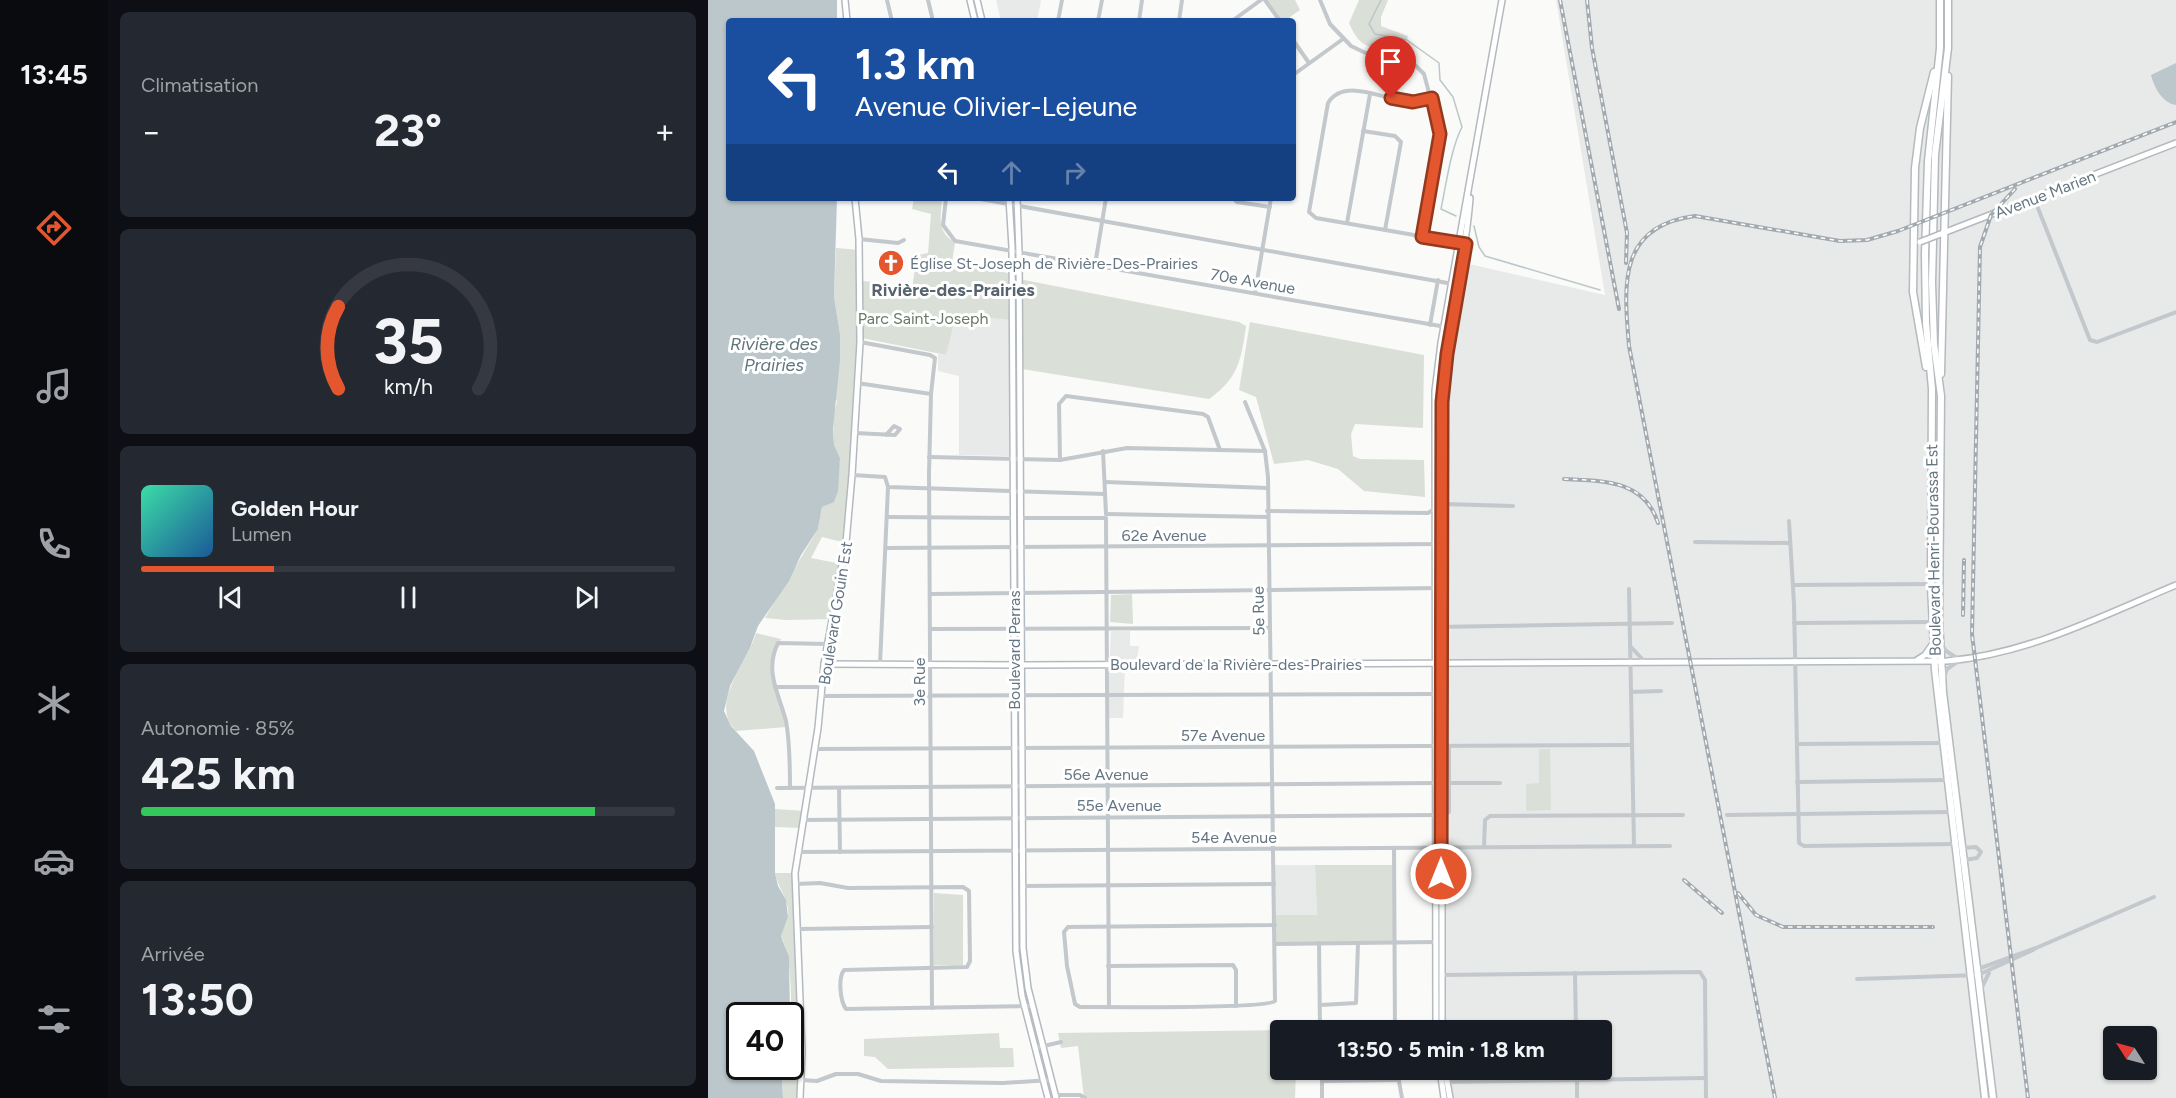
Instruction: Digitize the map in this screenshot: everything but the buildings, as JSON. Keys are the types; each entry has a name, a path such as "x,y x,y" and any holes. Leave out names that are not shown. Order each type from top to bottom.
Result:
{"main road":[{"name":"Boulevard Henri-Bourassa Est","path":"1940,0 1940,48 1928,161 1925,254 1926,323 1932,389 1934,584 1938,661 1946,743 1993,1098"},
{"name":"Boulevard Henri-Bourassa Est","path":"1937,641 1933,622 1941,396 1934,344 1932,283 1935,155 1948,48 1948,0"},
{"path":"1932,389 1915,310 1916,151 1940,48"},
{"path":"1941,396 1941,233 1948,48"},
{"name":"Boulevard Henri-Bourassa Est","path":"1938,661 1943,692 1947,780 1951,812 1964,860 1985,1098"}],"street":[{"path":"845,0 847,18"},
{"path":"887,0 891,18"},
{"path":"928,0 932,18"},
{"path":"970,0 974,18"},
{"path":"977,0 981,18"},
{"path":"1059,18 1062,0"},
{"path":"1099,18 1102,0"},
{"path":"1139,18 1142,0"},
{"path":"1179,18 1182,0"},
{"path":"1236,18 1263,0 1278,18"},
{"path":"1320,0 1327,19 1343,39 1367,54 1418,66 1424,74 1440,134 1422,237"},
{"path":"1436,1020 1439,942 1438,663 1434,588 1435,391 1458,243 1502,0"},
{"path":"1296,73 1343,39"},
{"path":"1296,44 1309,63"},
{"path":"1432,98 1413,102 1348,91 1336,94 1328,103 1309,208 1311,214 1316,218 1466,244"},
{"path":"1347,223 1370,94"},
{"path":"1363,130 1395,136 1401,142 1385,230"},
{"name":"Avenue Marien","path":"1917,243 2176,143"},
{"path":"1438,746 1435,694 1442,627 1442,391 1466,244 1471,173"},
{"path":"2034,198 2090,340 2097,342 2176,312"},
{"name":"Boulevard Gouin Est","path":"800,1002 800,929 796,884 798,852 815,749 824,664 846,543 855,433 860,342 859,239 855,201"},
{"name":"70e Avenue","path":"946,201 943,225 955,241 1451,329"},
{"path":"1010,201 1017,206 1459,285"},
{"name":"Boulevard Perras","path":"1010,201 1016,951 1025,1007 1048,1098"},
{"name":"Boulevard Perras","path":"1017,201 1023,957 1032,1006 1055,1096"},
{"path":"1095,265 1105,201"},
{"path":"1237,201 1270,207"},
{"path":"1255,293 1271,201"},
{"path":"859,239 898,243 904,240"},
{"path":"1430,325 1438,280"},
{"name":"3e Rue","path":"860,342 934,356 929,458 932,1008"},
{"path":"857,383 931,394"},
{"path":"1435,391 1442,391"},
{"path":"1060,460 1059,405 1066,396 1203,414 1208,417 1220,450"},
{"name":"5e Rue","path":"1236,1006 1274,1003 1275,944 1268,488 1265,451 1245,402"},
{"path":"855,433 886,435"},
{"path":"929,458 1060,460 1127,448 1265,451"},
{"path":"1103,452 1108,591 1109,1007"},
{"path":"852,476 885,477 888,487 880,664"},
{"path":"1105,483 1268,488"},
{"path":"888,487 1105,494"},
{"path":"1267,511 1428,513 1442,504 1513,506"},
{"path":"888,517 1013,518"},
{"path":"1021,518 1267,517"},
{"path":"1789,521 1793,585 1800,844 1960,845 1976,847 1981,852 1977,858 1964,860"},
{"path":"1695,542 1790,543"},
{"name":"62e Avenue","path":"886,548 1442,544"},
{"path":"1793,585 1934,584"},
{"name":"Boulevard de la Rivière-des-Prairies","path":"824,664 1107,665 1960,660 1989,656 2023,647 2176,585"},
{"path":"931,594 1021,591 1442,588"},
{"path":"1629,589 1634,846"},
{"path":"1794,623 1933,622"},
{"path":"1435,627 1672,623"},
{"path":"931,629 1270,628"},
{"path":"1913,662 1922,658 1937,641 1946,651 1960,660 1944,674 1943,692"},
{"path":"790,788 786,723 775,687 771,662 778,643 828,644"},
{"path":"1630,646 1640,658 1648,663"},
{"path":"775,687 823,687"},
{"path":"1631,692 1661,691"},
{"path":"822,696 1435,694"},
{"path":"1797,744 1946,743"},
{"name":"57e Avenue","path":"815,749 1632,745"},
{"path":"1438,815 1448,813 1449,746"},
{"path":"1797,782 1947,780"},
{"name":"56e Avenue","path":"777,788 1500,783"},
{"path":"840,788 840,852"},
{"path":"1727,815 1951,812"},
{"name":"55e Avenue","path":"803,820 1438,815"},
{"path":"1484,847 1485,820 1488,816 1683,815"},
{"name":"54e Avenue","path":"798,852 1670,846"},
{"path":"1394,848 1395,1020"},
{"path":"796,884 820,883 848,888 963,887 970,894 969,964 964,967 844,970 841,975 843,1006 850,1010 1032,1006"},
{"path":"1023,886 1274,884"},
{"path":"1975,974 2154,897"},
{"path":"1108,966 1233,965 1236,970 1236,1006 1078,1007 1075,1004 1067,966 1064,932 1068,927 1275,925"},
{"path":"800,929 932,927"},
{"path":"1275,944 1439,942"},
{"path":"1439,942 1442,1020"},
{"path":"1320,1005 1356,1003 1358,943"},
{"path":"1319,944 1320,1020"},
{"path":"1857,979 1989,972 2036,948"},
{"path":"1442,975 1697,971 1702,974 1706,1098"},
{"path":"1980,991 1989,972"},
{"path":"1575,973 1576,1020"},
{"path":"1035,1048 1061,1041"},
{"path":"801,1080 816,1081 836,1074 858,1074 881,1081 1044,1082 1051,1080"},
{"path":"1612,1079 1705,1078"},
{"name":"Boulevard Gouin Est","path":"800,1098 801,1080"},
{"path":"1322,1098 1322,1081 1398,1080 1402,1098"},
{"path":"1444,1082 1577,1080 1577,1098"},
{"path":"1444,1082 1444,1098"},
{"path":"1444,1082 1450,1098"},
{"path":"1055,1096 1080,1095 1085,1098"}],"shaded area":[{"path":"996,0 1041,0 1038,18 1000,18"},
{"path":"1556,0 2176,0 2176,1098 1450,1098 1447,1080 1612,1080 1612,1020 1445,1020 1441,942 1447,395 1453,333 1469,264 1605,295"},
{"path":"955,314 1009,320 1009,456 959,455 959,376 938,371 938,354 946,355"},
{"path":"1111,631 1130,631 1130,646 1139,646 1136,665 1125,665 1123,718 1107,718"},
{"path":"1273,865 1315,865 1317,915 1274,915"}],"green space":[{"path":"1265,0 1295,0 1300,10 1288,18 1278,18"},
{"path":"1359,0 1388,0 1381,17 1381,26 1408,36 1407,40 1380,47 1372,47 1360,41 1349,23"},
{"name":"Parc Saint-Joseph","path":"913,201 942,201 942,229 955,243 952,262 1008,273 1009,320 956,314 946,355 862,338 863,281 882,283 884,287 912,289 917,255 928,253 931,214 912,209"},
{"path":"836,248 860,250 860,342 855,363 846,543 822,537 811,558 842,564 833,619 765,618 818,529 822,507 835,500 840,458 834,445 833,416 837,402 835,396 840,361 840,334 834,297"},
{"path":"1019,279 1239,322 1246,326 1240,359 1226,384 1209,399 1022,369"},
{"path":"1250,322 1424,355 1423,428 1355,424 1351,434 1353,456 1360,459 1424,460 1425,497 1364,491 1338,469 1308,460 1274,464 1256,397 1239,390"},
{"path":"1132,594 1133,624 1110,622 1111,595"},
{"path":"756,633 781,639 771,662 786,727 736,731 728,720 726,708 728,696"},
{"path":"1539,749 1550,749 1551,810 1526,811 1526,784 1539,783"},
{"path":"775,809 805,811 802,828 774,827"},
{"path":"1315,865 1394,865 1394,943 1275,944 1274,915 1317,915"},
{"path":"775,873 795,873 800,929 800,1002 791,1002 789,963 781,936 788,910"},
{"path":"934,893 963,895 963,965 934,965"},
{"path":"1270,1030 1270,1080 1296,1080 1295,1098 1084,1098 1078,1046 1061,1048 1058,1033"},
{"path":"999,1033 1000,1048 1013,1048 1014,1067 888,1069 875,1057 864,1056 864,1039"},
{"path":"782,1080 800,1080 800,1098 783,1098"}],"water":[{"name":"Rivière des Prairies","path":"708,0 837,0 837,18 726,18 726,201 837,201 834,297 840,334 840,361 833,428 834,445 840,458 838,491 834,502 822,507 818,529 801,555 789,581 758,626 750,648 730,686 724,711 731,726 754,751 775,804 775,873 778,886 786,900 788,917 781,936 789,957 790,1002 726,1002 726,1080 782,1080 783,1098 708,1098"},
{"path":"2176,63 2176,105 2163,98 2151,75"}],"waterway":[{"path":"1381,0 1369,24 1375,34 1407,40 1439,63 1440,80 1453,97 1462,127 1452,156 1441,209 1456,216"},
{"path":"1474,226 1479,247 1485,256 1600,290"}],"railway":[{"path":"1560,0 1619,309"},
{"path":"1587,0 1592,48 1627,233 1626,263"},
{"path":"1775,1098 1629,346 1626,302 1631,262 1639,246 1651,232 1670,222 1695,216 1840,241 1867,240 1898,231 2176,122"},
{"path":"2015,189 1991,215 1980,247 1972,634 2028,1098"},
{"path":"1564,479 1607,482 1632,490 1652,509 1658,523"},
{"path":"1963,615 1964,560"},
{"path":"1684,880 1722,913"},
{"path":"1738,893 1756,915 1783,927 1933,927"}],"place":[{"name":"Église St-Joseph de Rivière-Des-Prairies","path":"891,263"}],"district":[{"name":"Rivière-des-Prairies","path":"953,290"}],"route":[{"path":"1391,98 1413,102 1432,98 1439,121 1440,134 1422,237 1466,244 1444,372 1442,402 1441,874"}]}
